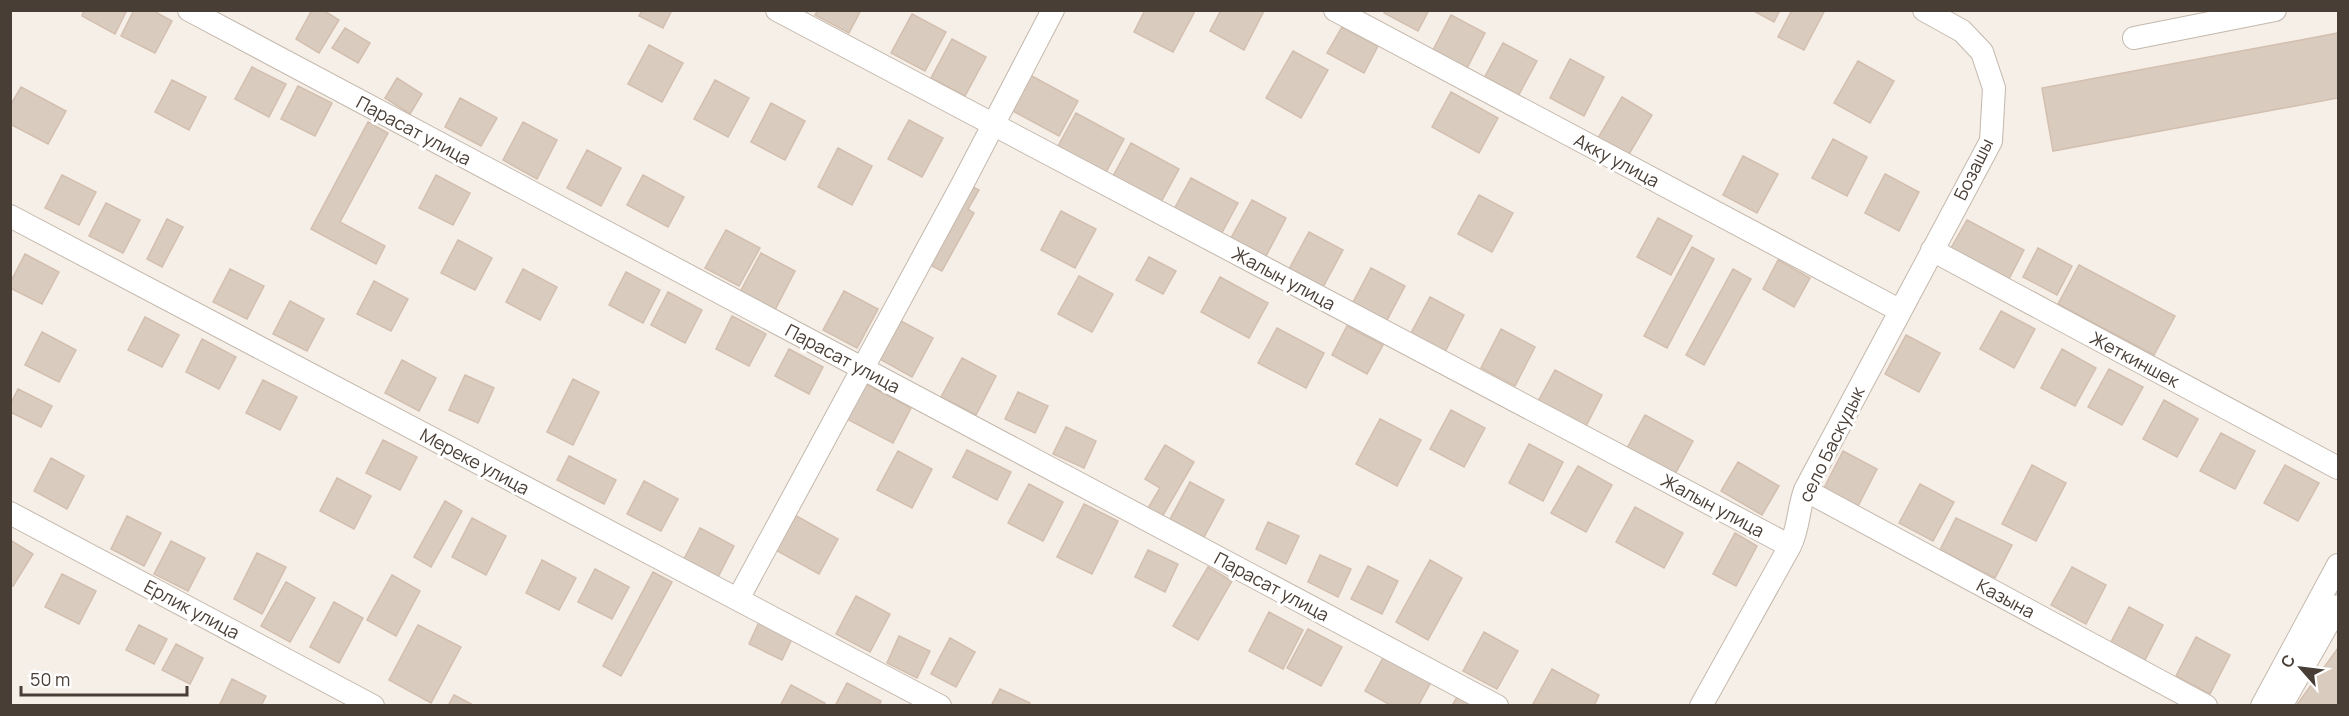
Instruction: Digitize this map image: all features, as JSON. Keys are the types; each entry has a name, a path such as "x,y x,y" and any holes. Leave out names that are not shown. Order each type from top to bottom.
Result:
{"street":[{"name":"Парасат улица","path":"189,10 1497,705"},
{"name":"Жалын улица","path":"777,10 1790,546"},
{"path":"738,599 963,183 1053,10"},
{"name":"Акку улица","path":"1335,10 1899,310"},
{"name":"Бозашы","path":"1899,310 1991,141 1994,88 1982,52 1962,31 1924,10"},
{"path":"2134,38 2276,10"},
{"name":"Мереке улица","path":"10,216 940,705"},
{"name":"Жеткиншек","path":"1932,250 2338,468"},
{"name":"село Баскудык","path":"1701,705 1796,535 1799,509 1805,490 1899,310"},
{"name":"Казына","path":"1805,490 2206,705"},
{"name":"Ерлик улица","path":"10,513 373,705"},
{"path":"2262,705 2338,565"},
{"path":"2281,705 2338,606"}],"building":[{"path":"84,10 127,10 115,34 82,16"},
{"path":"134,10 152,10 172,21 155,53 121,36"},
{"path":"312,10 323,10 339,20 319,53 296,39"},
{"path":"642,10 672,10 663,28 639,16"},
{"path":"818,10 861,10 849,33 815,15"},
{"path":"1145,10 1190,10 1194,13 1173,52 1134,32"},
{"path":"1221,10 1264,11 1244,50 1210,31"},
{"path":"1385,10 1429,10 1418,31 1384,13"},
{"path":"1752,10 1780,10 1774,22"},
{"path":"1792,10 1825,10 1804,50 1778,37"},
{"path":"912,14 946,32 925,71 891,53"},
{"path":"1451,15 1485,33 1465,72 1431,54"},
{"path":"1342,27 1378,46 1364,73 1327,53"},
{"path":"345,28 370,43 358,63 332,48"},
{"path":"2338,33 2338,98 2053,151 2042,88"},
{"path":"952,39 986,57 965,96 931,78"},
{"path":"1503,43 1537,61 1516,100 1482,82"},
{"path":"649,45 683,63 662,102 628,84"},
{"path":"1293,51 1328,70 1301,118 1266,98"},
{"path":"1570,59 1604,77 1584,116 1550,98"},
{"path":"1858,61 1894,81 1870,123 1834,103"},
{"path":"252,67 286,84 269,117 235,99"},
{"path":"1030,75 1078,101 1059,136 1011,110"},
{"path":"397,78 422,94 410,114 385,98"},
{"path":"172,80 206,97 189,130 155,112"},
{"path":"715,80 749,98 728,137 694,119"},
{"path":"298,86 332,103 315,136 281,119"},
{"path":"21,87 66,111 48,144 10,124 10,106"},
{"path":"1451,92 1498,118 1479,153 1432,127"},
{"path":"1622,97 1652,115 1628,156 1598,138"},
{"path":"460,98 497,118 481,146 445,127"},
{"path":"771,103 805,121 785,160 751,142"},
{"path":"1076,113 1124,139 1105,174 1057,148"},
{"path":"909,120 943,138 922,177 888,159"},
{"path":"368,122 388,133 340,222 385,246 376,264 311,229"},
{"path":"523,122 557,140 537,179 503,160"},
{"path":"1833,139 1867,157 1847,196 1812,178"},
{"path":"1131,143 1179,169 1160,204 1112,178"},
{"path":"838,148 872,166 852,205 818,187"},
{"path":"587,150 621,168 601,206 567,188"},
{"path":"1743,156 1778,174 1757,213 1723,195"},
{"path":"1885,174 1919,192 1899,231 1865,213"},
{"path":"62,175 96,192 79,225 45,208"},
{"path":"436,175 470,193 453,225 419,208"},
{"path":"643,175 684,197 668,227 627,205"},
{"path":"1191,178 1238,203 1219,238 1172,213"},
{"path":"971,186 979,190 968,209 974,213 942,271 928,264"},
{"path":"1479,195 1513,213 1492,252 1458,234"},
{"path":"1252,200 1286,218 1266,256 1231,238"},
{"path":"106,203 140,220 123,253 89,236"},
{"path":"1061,211 1096,229 1075,268 1041,250"},
{"path":"1658,218 1692,236 1671,275 1637,257"},
{"path":"167,219 183,227 162,267 147,259"},
{"path":"1967,220 2024,250 2009,279 1951,248"},
{"path":"726,230 760,248 739,286 705,268"},
{"path":"1309,232 1343,250 1322,289 1288,271"},
{"path":"458,240 492,258 475,290 441,273"},
{"path":"1692,247 1714,259 1667,348 1644,336"},
{"path":"2038,248 2072,266 2057,295 2023,277"},
{"path":"761,253 795,271 775,310 740,292"},
{"path":"25,254 59,272 42,304 10,288 10,283"},
{"path":"1149,257 1176,271 1163,294 1136,280"},
{"path":"1778,260 1810,278 1794,307 1763,289"},
{"path":"2079,265 2175,316 2154,355 2058,304"},
{"path":"1371,268 1405,286 1385,324 1351,306"},
{"path":"230,269 264,286 247,319 213,302"},
{"path":"523,269 557,287 540,320 506,302"},
{"path":"1733,269 1751,279 1704,365 1686,355"},
{"path":"626,272 660,290 643,323 609,305"},
{"path":"1079,276 1113,294 1092,332 1058,314"},
{"path":"1220,277 1268,303 1249,338 1201,312"},
{"path":"374,281 408,299 391,331 357,314"},
{"path":"844,291 878,309 857,348 823,330"},
{"path":"668,292 702,310 685,343 651,325"},
{"path":"1430,297 1464,315 1444,354 1410,335"},
{"path":"290,301 324,319 307,351 273,334"},
{"path":"2001,311 2035,329 2014,368 1980,349"},
{"path":"732,316 766,334 749,366 716,349"},
{"path":"145,317 179,335 162,367 128,350"},
{"path":"899,320 933,338 912,377 878,358"},
{"path":"1347,326 1383,345 1367,374 1332,355"},
{"path":"1277,328 1324,353 1306,388 1258,363"},
{"path":"1501,329 1535,347 1515,386 1481,368"},
{"path":"42,332 76,350 59,382 25,365"},
{"path":"1906,335 1940,353 1919,392 1885,374"},
{"path":"202,339 236,357 219,389 186,372"},
{"path":"789,349 823,367 809,394 775,376"},
{"path":"2062,349 2096,368 2075,406 2041,388"},
{"path":"962,358 996,376 976,415 941,397"},
{"path":"402,360 436,378 419,411 385,393"},
{"path":"2109,369 2143,387 2122,425 2088,407"},
{"path":"1555,370 1602,395 1584,430 1536,405"},
{"path":"465,375 494,388 478,423 449,410"},
{"path":"573,379 599,392 573,445 547,432"},
{"path":"263,380 297,397 280,430 246,413"},
{"path":"864,383 911,408 893,443 845,418"},
{"path":"18,389 52,406 41,427 10,412 10,405"},
{"path":"1018,392 1048,406 1035,433 1005,419"},
{"path":"2164,400 2198,419 2177,457 2143,439"},
{"path":"1451,410 1485,428 1464,467 1430,449"},
{"path":"1645,415 1693,441 1674,476 1626,450"},
{"path":"1380,419 1421,440 1397,486 1356,464"},
{"path":"1066,427 1096,441 1084,468 1053,454"},
{"path":"2221,433 2255,451 2235,489 2200,471"},
{"path":"383,440 417,457 400,490 366,473"},
{"path":"1529,444 1563,462 1543,501 1509,483"},
{"path":"1165,445 1194,462 1162,517 1148,508 1160,488 1145,479"},
{"path":"967,450 1011,472 997,500 953,477"},
{"path":"898,451 932,469 912,508 877,490"},
{"path":"1843,451 1877,469 1857,508 1823,490"},
{"path":"569,456 616,480 604,504 557,480"},
{"path":"51,458 84,476 67,509 34,491"},
{"path":"1738,462 1779,486 1762,515 1721,491"},
{"path":"2032,465 2066,483 2036,541 2002,524"},
{"path":"2285,465 2319,483 2298,521 2264,503"},
{"path":"1578,466 1612,485 1586,532 1551,513"},
{"path":"337,478 371,496 354,529 320,511"},
{"path":"644,481 678,499 661,531 627,514"},
{"path":"1190,482 1224,500 1203,539 1169,521"},
{"path":"1029,484 1063,502 1043,541 1008,523"},
{"path":"1920,484 1954,502 1933,541 1899,523"},
{"path":"445,501 462,511 431,567 414,557"},
{"path":"1084,504 1118,521 1092,574 1057,557"},
{"path":"1635,507 1683,533 1664,568 1616,542"},
{"path":"791,513 838,539 819,574 772,548"},
{"path":"127,516 161,533 144,566 111,549"},
{"path":"472,518 506,536 486,575 452,557"},
{"path":"1956,518 2012,545 1995,578 1940,550"},
{"path":"1268,522 1299,536 1286,564 1256,549"},
{"path":"700,528 734,546 717,579 683,561"},
{"path":"1735,533 1757,546 1736,586 1713,574"},
{"path":"10,540 33,554 13,586 10,585"},
{"path":"171,541 205,558 188,591 154,574"},
{"path":"1148,550 1178,564 1165,592 1135,577"},
{"path":"257,553 286,567 262,614 234,599"},
{"path":"1320,555 1351,569 1338,597 1308,582"},
{"path":"542,560 576,578 559,610 526,593"},
{"path":"1430,560 1462,578 1428,640 1396,622"},
{"path":"1368,566 1398,581 1382,614 1351,599"},
{"path":"1208,567 1232,581 1198,640 1173,626"},
{"path":"2072,567 2106,585 2086,624 2051,605"},
{"path":"595,569 629,587 612,619 578,602"},
{"path":"653,572 672,582 621,676 603,666"},
{"path":"62,574 96,591 79,624 45,607"},
{"path":"392,575 420,591 396,636 367,620"},
{"path":"286,582 315,598 290,642 261,626"},
{"path":"856,596 890,614 870,652 836,634"},
{"path":"334,602 363,618 339,663 310,647"},
{"path":"2129,607 2163,625 2143,664 2109,646"},
{"path":"1269,612 1303,630 1283,669 1249,651"},
{"path":"759,622 792,639 782,660 749,644"},
{"path":"139,625 167,639 154,664 126,650"},
{"path":"418,625 461,647 431,703 389,680"},
{"path":"1308,629 1342,647 1321,686 1287,668"},
{"path":"1484,632 1518,651 1497,689 1463,671"},
{"path":"899,636 930,651 917,678 887,663"},
{"path":"2196,637 2230,655 2210,694 2176,676"},
{"path":"950,638 975,652 956,687 931,674"},
{"path":"176,644 203,658 190,684 162,670"},
{"path":"2338,648 2338,706 2296,706"},
{"path":"1384,656 1431,682 1418,706 1392,706 1365,691"},
{"path":"1552,669 1599,695 1594,706 1533,704"},
{"path":"232,679 266,696 261,706 219,706"},
{"path":"847,683 881,701 879,706 835,706"},
{"path":"791,685 825,703 824,706 780,706"},
{"path":"1000,689 1030,703 1029,706 991,706"},
{"path":"454,695 475,706 448,706"},
{"path":"1458,695 1477,706 1452,706"}]}
